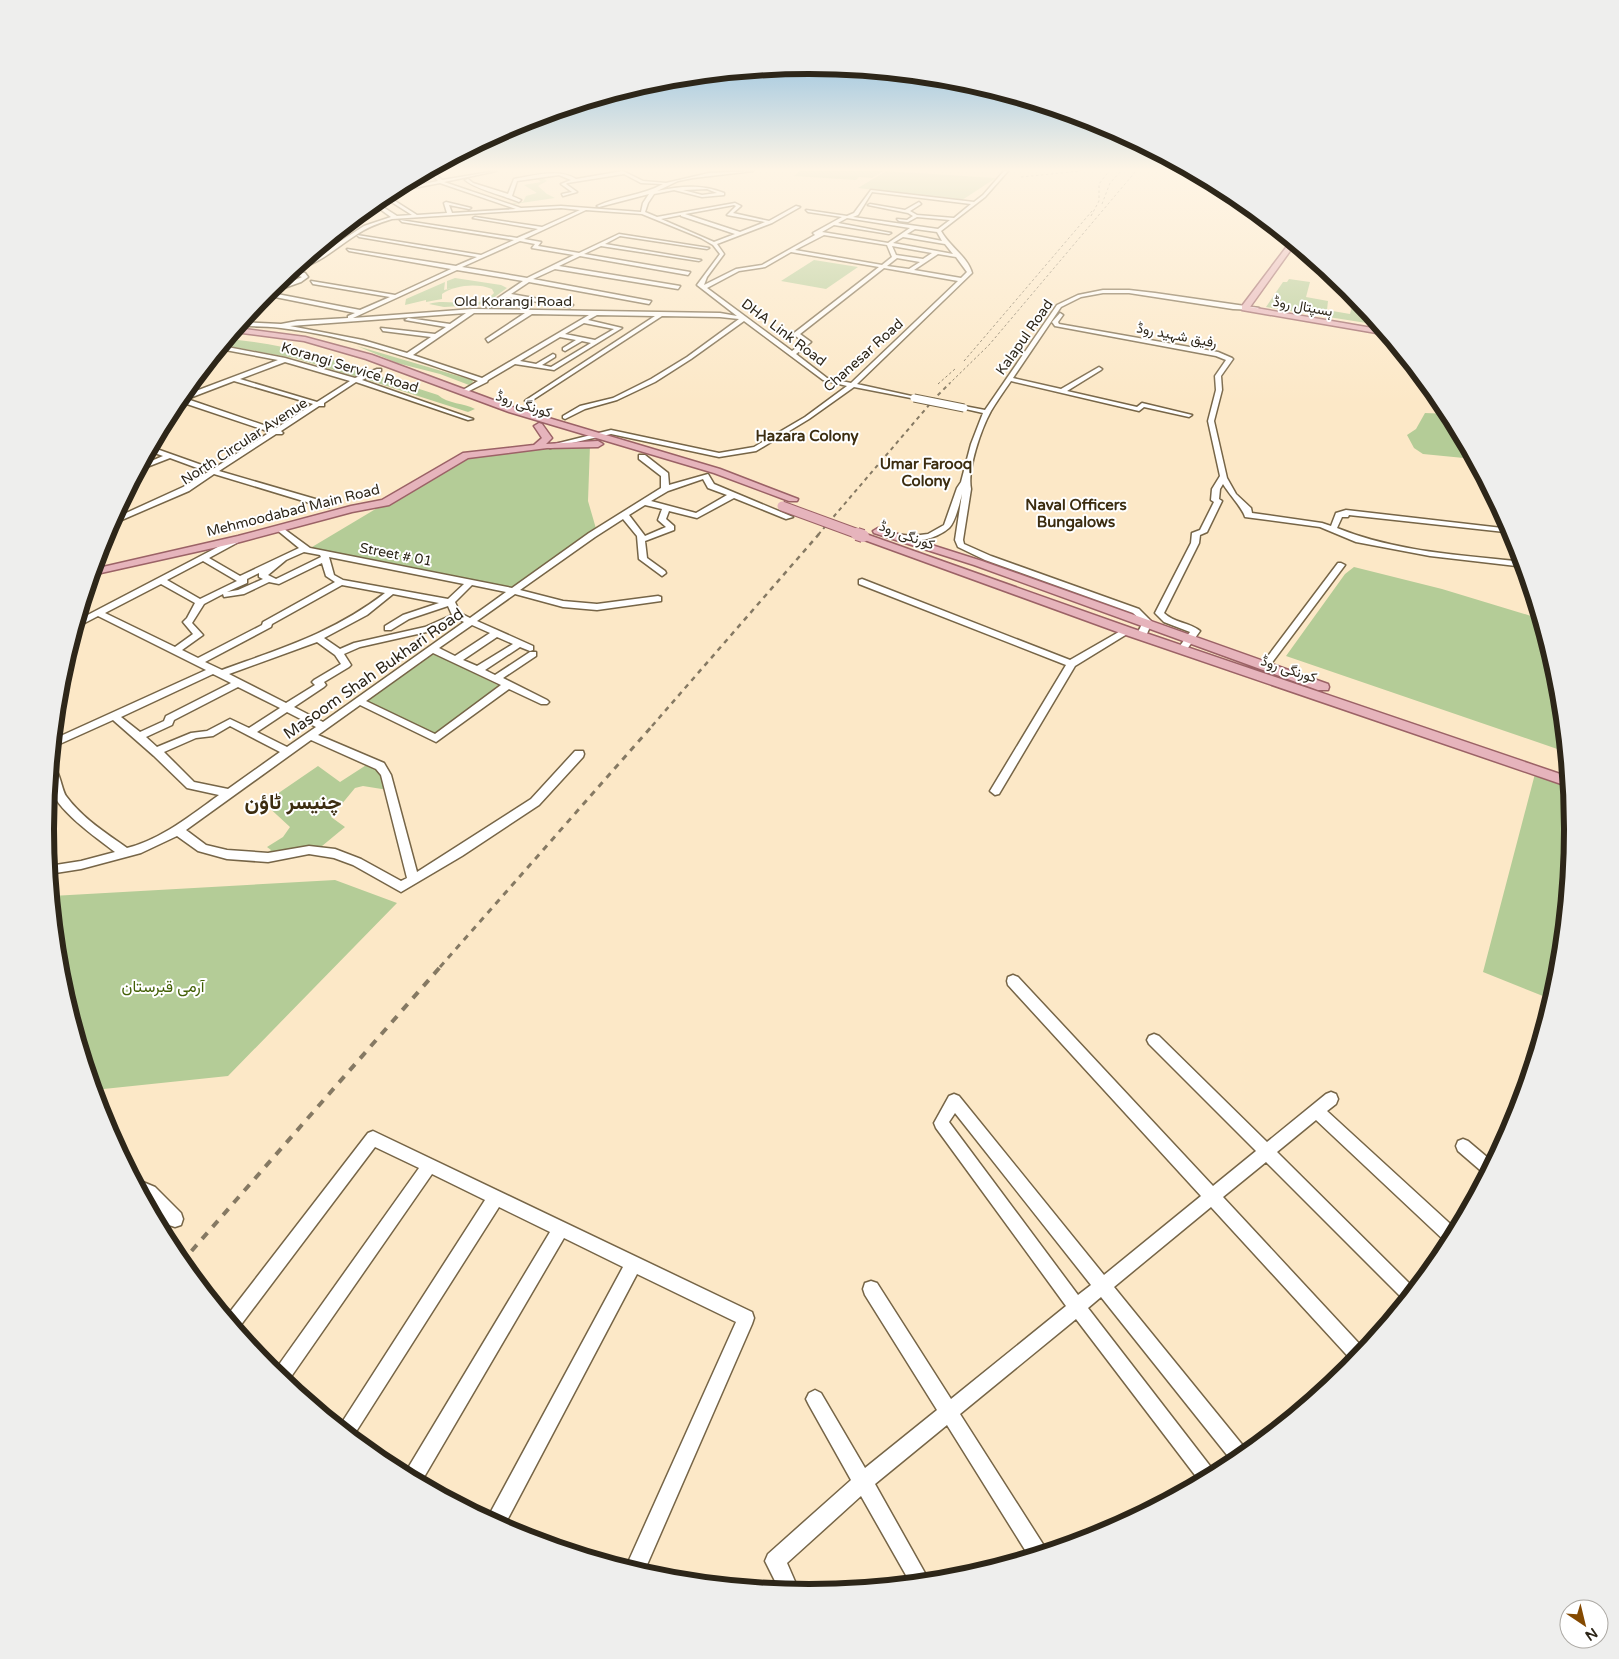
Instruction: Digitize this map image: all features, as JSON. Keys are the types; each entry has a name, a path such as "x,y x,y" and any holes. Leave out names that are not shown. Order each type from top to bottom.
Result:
{"main road":[{"path":"1256,308 1293,250"},
{"path":"1245,308 1293,250"},
{"name":"ہسپتال روڈ","path":"1245,308 1379,332"},
{"name":"ہسپتال روڈ","path":"1256,308 1376,329"},
{"name":"کورنگی روڈ","path":"241,331 304,339 369,357 642,457 705,476 782,506 867,532 889,535 978,563 1144,630 1564,780"},
{"name":"کورنگی روڈ","path":"237,336 268,339 305,346 580,440 596,440 717,471 793,499 867,532 1127,631 1144,630"},
{"path":"341,339 369,357"},
{"path":"539,426 547,438 543,447"},
{"name":"Mehmoodabad Main Road","path":"100,570 240,539 351,509 385,503 466,454 596,440"},
{"name":"کورنگی روڈ","path":"1185,645 1265,666 1563,769"}],"street":[{"path":"310,262 331,248"},
{"path":"438,248 480,256"},
{"path":"344,320 496,248"},
{"path":"542,248 688,273"},
{"path":"488,306 528,280 590,248"},
{"path":"626,248 699,260"},
{"path":"718,248 722,254 719,262 703,277 700,285 704,288 738,270 763,266 796,248"},
{"path":"891,248 894,256"},
{"path":"916,248 959,256"},
{"path":"791,251 962,280 970,272 953,250 944,248"},
{"path":"350,250 649,302"},
{"path":"323,252 328,252"},
{"path":"910,271 937,252"},
{"path":"792,354 808,342 796,334 894,256"},
{"path":"894,256 925,261"},
{"path":"889,261 918,266"},
{"path":"553,267 678,287"},
{"path":"283,287 299,282 305,277 303,274 298,274"},
{"path":"286,284 300,276 296,275"},
{"name":"Chanesar Road","path":"596,440 609,432 719,455 756,449 782,434 851,386 962,280"},
{"path":"313,282 394,296"},
{"name":"DHA Link Road","path":"704,288 746,318 825,380 988,412"},
{"name":"Kalapul Road","path":"966,482 974,444 988,412 1059,306 1078,296 1114,290 1256,308"},
{"path":"506,295 570,305"},
{"path":"277,296 360,312"},
{"path":"408,355 474,310"},
{"name":"Old Korangi Road","path":"281,326 297,323 404,317 474,310 720,315 746,318"},
{"path":"488,340 531,312"},
{"path":"464,391 485,381 597,313"},
{"path":"528,401 660,315"},
{"name":"رفیق شہید روڈ","path":"1060,315 1055,322 1057,325 1218,354 1230,360 1218,376 1220,390 1211,421 1224,479"},
{"path":"376,334 404,317 451,326"},
{"path":"565,417 574,410 609,401 655,380 733,325 746,318"},
{"path":"516,362 552,369 619,328 584,321"},
{"path":"290,328 297,323"},
{"path":"247,324 281,326 363,342 485,381"},
{"path":"597,329 604,325"},
{"path":"383,329 436,336"},
{"path":"560,335 595,342"},
{"path":"363,342 370,338"},
{"path":"564,349 581,339"},
{"name":"Korangi Service Road","path":"227,348 283,359 359,380 470,419"},
{"path":"537,366 553,356"},
{"path":"192,394 283,359"},
{"path":"1062,391 1099,369"},
{"name":"North Circular Avenue","path":"119,522 161,505 218,473 359,380 379,370"},
{"path":"1009,378 1139,408 1143,405 1189,415"},
{"path":"233,379 320,405"},
{"path":"187,402 277,433"},
{"path":"543,447 580,440"},
{"path":"156,450 218,473 326,504"},
{"path":"148,465 170,456"},
{"path":"642,457 665,475 667,478 665,489"},
{"name":"North Circular Avenue","path":"121,519 160,502 218,473"},
{"path":"705,476 711,486 789,517"},
{"name":"Masoom Shah Bukhari Road","path":"55,869 141,849 178,830 624,514 665,489 705,476"},
{"path":"1185,645 1195,631 1164,619 1159,613 1195,543 1196,533 1203,532 1218,502 1215,500 1216,489 1224,479 1236,500 1248,510 1248,514 1291,520 1333,529 1359,540 1430,554 1517,564"},
{"path":"889,535 912,538 938,533 949,522 961,488 966,482"},
{"path":"966,482 967,489 959,540 963,547 1140,614 1146,618 1144,630"},
{"path":"644,502 697,516 733,495"},
{"path":"642,540 671,528 662,520 666,508"},
{"path":"1333,529 1339,515 1345,515 1346,512 1503,530"},
{"path":"624,514 641,536 643,559 662,574"},
{"name":"Street # 01","path":"280,528 305,548 324,556 514,591 563,604 597,608 658,598"},
{"path":"84,620 240,539"},
{"path":"240,579 305,548"},
{"path":"283,559 262,575 276,582 324,556 330,576 341,582 450,602 459,615 498,632 532,651 495,679"},
{"path":"175,650 198,635 187,622 192,620 200,602 244,581 203,558"},
{"path":"1265,666 1341,565"},
{"path":"219,593 225,595 241,592 269,579"},
{"path":"161,580 200,602"},
{"path":"198,662 268,625 266,624 341,582"},
{"path":"388,628 406,617 450,602 469,582"},
{"path":"862,582 1071,664"},
{"path":"59,741 217,672 318,638 364,613 392,591"},
{"path":"1140,614 1161,606"},
{"path":"98,613 323,726"},
{"path":"339,653 358,646 428,629 459,615"},
{"path":"995,791 1071,664 1127,631"},
{"path":"456,660 498,632"},
{"path":"250,732 321,685 317,682 346,665 339,653 318,638"},
{"path":"478,670 520,643"},
{"path":"433,648 544,702"},
{"path":"138,737 168,723 170,718 238,683"},
{"path":"359,701 436,739 508,685"},
{"path":"114,716 157,751 192,785 229,793"},
{"path":"157,751 195,735 209,734 230,722 288,752"},
{"path":"60,735 68,737"},
{"path":"310,736 380,766 386,775 413,879"},
{"path":"178,830 206,851 225,855 268,857 308,850 354,859 401,887 458,853 535,802 579,754"},
{"path":"55,783 58,792 73,810 95,832 125,853"},
{"path":"1013,980 1355,1352"},
{"path":"1154,1040 1407,1292"},
{"path":"787,1585 775,1560 863,1482 1331,1099"},
{"path":"1205,1473 1077,1308 941,1123 954,1101 1237,1453"},
{"path":"1316,1110 1448,1233"},
{"path":"234,1320 373,1138 746,1318 637,1565"},
{"path":"1463,1146 1486,1166"},
{"path":"284,1372 430,1165"},
{"path":"150,1197 175,1220"},
{"path":"348,1428 496,1197"},
{"path":"416,1474 561,1229"},
{"path":"498,1518 634,1264"},
{"path":"871,1289 1037,1550"},
{"path":"815,1399 918,1577"}],"green space":[{"path":"814,260 858,267 826,289 781,281"},
{"path":"455,278 501,285 507,288 489,301 478,305 444,307 429,304 437,302 480,302 494,293 492,289 480,286 460,287 442,294 442,299 426,302 426,300 405,305 406,299 445,282 444,290 453,288 447,289 447,281"},
{"path":"1289,279 1310,282 1306,297 1328,301 1327,310 1350,314 1352,306 1355,307 1371,324 1266,307 1283,282 1287,282"},
{"path":"234,340 264,343 299,350 367,371 357,377 294,358 229,346"},
{"path":"357,346 472,380 473,382 469,385 440,374 397,363"},
{"path":"372,375 438,395 446,400 475,409 468,412 368,380 367,378"},
{"path":"1425,413 1440,414 1467,458 1423,454 1414,448 1407,435 1416,429"},
{"path":"590,445 588,501 597,532 514,591 307,550 466,455"},
{"path":"1354,567 1442,589 1534,617 1551,682 1561,750 1286,656 1345,574"},
{"path":"434,654 502,687 435,739 364,703"},
{"path":"371,762 380,766 388,790 363,786 355,788 331,817 345,827 316,851 262,857 271,850 267,847 283,837 290,827 264,803 318,766 340,782"},
{"path":"1536,770 1564,780 1564,879 1559,928 1546,997 1483,972"},
{"name":"آرمی قبرستان","path":"335,880 397,903 228,1076 100,1089 80,1025 68,977 57,896"}],"railway":[{"path":"964,361 1060,248"},
{"path":"949,384 989,345 1071,248"},
{"path":"938,384 955,369"},
{"path":"818,535 949,384"},
{"path":"652,726 819,534"},
{"path":"440,967 653,725"},
{"path":"186,1257 441,966"}],"district":[{"name":"Hazara Colony","path":"807,436"},
{"name":"Umar Farooq Colony","path":"926,472"},
{"name":"Naval Officers Bungalows","path":"1076,514"},
{"name":"چنیسر ٹاؤن","path":"293,802"}]}
